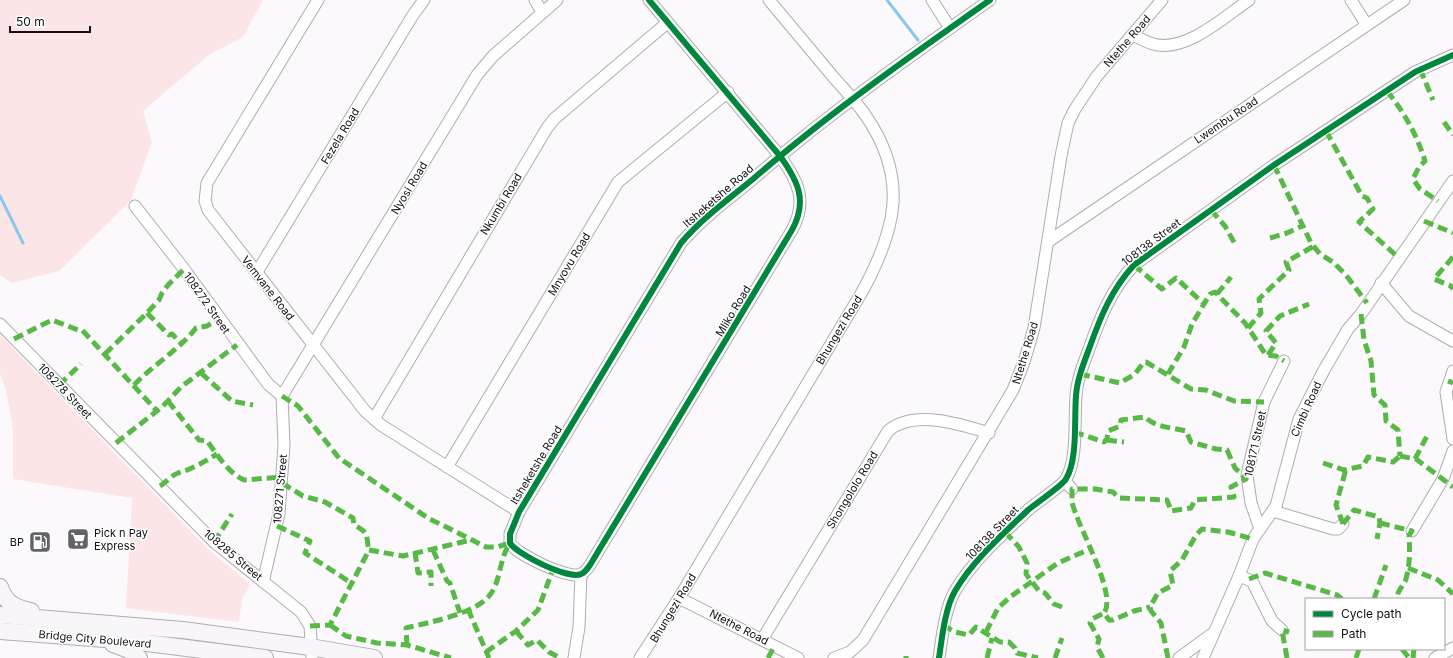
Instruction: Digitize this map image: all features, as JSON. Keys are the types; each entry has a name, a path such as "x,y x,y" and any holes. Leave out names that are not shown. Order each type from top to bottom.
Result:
{"street":[{"name":"Vemvane Road","path":"318,0 207,183 205,201 210,215 257,272 313,346 374,419 381,425 519,512"},
{"name":"Fezela Road","path":"257,272 413,15 424,0"},
{"path":"535,0 542,12"},
{"name":"Nyosi Road","path":"282,396 477,75 493,56 557,0"},
{"name":"Mliko Road","path":"580,574 590,565 662,449 798,220 800,208 800,195 790,170 780,156 728,92 667,23 649,0"},
{"name":"Bhungezi Road","path":"640,658 679,598 862,292 887,240 892,216 893,197 890,167 877,134 852,99 769,0"},
{"path":"932,0 950,28"},
{"name":"Itsheketshe Road","path":"580,574 568,574 553,569 519,552 510,543 510,534 519,512 681,243 695,228 780,156 852,99 990,0"},
{"name":"Ntethe Road","path":"834,658 850,652 863,640 989,433 1013,390 1024,362 1034,328 1061,156 1068,123 1075,109 1097,76 1162,0"},
{"path":"1133,35 1158,45 1174,44 1186,41 1196,37 1249,0"},
{"path":"1351,0 1366,24"},
{"name":"Lwembu Road","path":"1048,241 1366,24 1404,0"},
{"name":"Nkumbi Road","path":"374,419 546,128 554,119 667,23"},
{"name":"108138 Street","path":"939,658 944,625 954,591 996,540 1029,509 1068,485 1073,456 1076,388 1104,309 1117,284 1125,274 1134,265 1274,165 1415,72 1453,54"},
{"name":"Mnyovu Road","path":"447,467 618,182 728,92"},
{"name":"Cimbi Road","path":"1203,658 1240,576 1253,539 1273,511 1279,498 1287,460 1299,419 1324,370 1348,330 1453,181"},
{"name":"108272 Street","path":"135,206 268,384 282,396"},
{"path":"1381,283 1409,316 1453,341"},
{"name":"108278 Street","path":"0,324 116,443"},
{"name":"108171 Street","path":"1260,529 1251,503 1247,475 1264,402 1284,361"},
{"path":"1453,371 1446,392 1453,439"},
{"name":"108271 Street","path":"263,582 279,514 284,445 282,396"},
{"name":"Shongololo Road","path":"762,638 888,431 895,425 905,421 924,420 967,427 989,433"},
{"name":"108285 Street","path":"116,443 214,542 305,616 310,626 311,652"},
{"path":"1412,531 1443,479 1453,451"},
{"path":"1273,511 1333,529 1338,529 1342,524"},
{"path":"574,658 579,627 580,574"},
{"path":"1240,576 1252,581 1272,621 1282,630"},
{"path":"0,587 6,600 11,605 19,609 72,620"},
{"name":"Ntethe Road","path":"679,598 762,638 798,658"},
{"name":"Bridge City Boulevard","path":"0,615 190,631 311,652 374,658"},
{"name":"Bridge City Boulevard","path":"0,631 101,638 180,653 264,658"},
{"path":"180,653 190,631"},
{"path":"1179,658 1213,633"},
{"path":"101,638 129,650 139,658"},
{"path":"1435,658 1453,648"}],"shaded area":[{"path":"0,0 263,0 243,37 210,54 143,111 152,142 131,200 59,271 12,283 0,275"},
{"path":"0,335 208,549 250,584 242,599 239,622 126,608 132,498 13,479 13,430 7,394 0,373"}],"waterway":[{"path":"887,0 918,40"},
{"path":"0,196 23,243"}],"marked path":[{"path":"1420,69 1433,100"},
{"path":"1387,91 1409,124 1425,161 1419,167 1413,179 1420,189 1438,201"},
{"path":"1444,122 1453,135"},
{"path":"1326,131 1362,196 1367,198 1373,209 1359,222 1399,258"},
{"path":"1274,165 1311,243 1320,254 1333,262 1346,275 1367,303"},
{"path":"1211,210 1225,226 1235,244"},
{"path":"1424,221 1453,233"},
{"path":"1270,238 1287,233 1302,226"},
{"path":"1248,328 1261,313 1259,299 1289,270 1286,262 1314,246"},
{"path":"1453,257 1434,279 1451,286 1453,289"},
{"path":"1134,265 1162,289 1176,278 1204,304"},
{"path":"105,354 147,313 159,300 168,285 184,269"},
{"path":"1217,294 1231,277"},
{"path":"1168,374 1184,347 1192,324 1210,294 1215,292 1245,323 1266,355 1276,356 1284,361"},
{"path":"1268,355 1276,343 1266,331 1280,316 1309,304"},
{"path":"147,313 169,335 172,334 181,343"},
{"path":"1361,314 1364,340 1371,361 1374,395 1385,405 1386,421 1398,430 1400,456"},
{"path":"134,385 182,343 196,328 207,326 218,319"},
{"path":"14,339 52,320 78,330 82,330 157,411"},
{"path":"116,443 162,407 181,387 237,345"},
{"path":"1080,374 1120,383 1135,374 1144,362 1146,362 1191,389 1206,390 1234,401 1264,402"},
{"path":"59,385 81,364"},
{"path":"201,373 232,401 253,405"},
{"path":"1448,381 1453,383"},
{"path":"282,396 298,406 339,458 428,518 486,547 497,547 510,543"},
{"path":"168,401 199,440 207,441 223,463 238,477 244,480 282,477"},
{"path":"1074,432 1104,442 1107,439 1108,431 1120,426 1121,420 1145,417 1159,425 1186,431 1191,442 1216,449 1227,450 1235,468 1246,479 1231,487 1234,497 1195,500 1191,508 1171,511 1167,500 1119,498 1113,492 1095,489 1072,489 1072,502 1075,513 1095,559 1106,591 1107,604 1104,613 1109,620 1113,620 1134,611 1150,607"},
{"path":"1415,459 1427,436"},
{"path":"1107,440 1124,442"},
{"path":"160,486 176,474 217,454"},
{"path":"1400,456 1416,459 1453,487"},
{"path":"1323,463 1344,470 1363,466 1368,457 1393,462 1400,456"},
{"path":"1343,524 1336,505 1346,469"},
{"path":"282,483 303,496 325,502 353,518 354,525 365,533 369,550"},
{"path":"1343,524 1354,510 1379,517 1380,523 1377,539"},
{"path":"214,542 232,514"},
{"path":"1380,523 1412,531 1409,535 1410,547 1406,579 1398,593 1397,598"},
{"path":"277,526 310,541 305,553 353,584"},
{"path":"1168,658 1161,623 1151,611 1150,607 1158,593 1173,585 1170,571 1182,560 1196,535 1202,529 1228,532 1253,539"},
{"path":"1005,532 1019,547 1027,563 1026,574 1039,591 1045,593 1054,604 1062,607"},
{"path":"369,550 403,556 471,540"},
{"path":"407,645 406,628 453,616 486,600 495,586 504,554 510,543"},
{"path":"986,632 998,608 1010,597 1058,563 1090,549"},
{"path":"310,626 330,625 369,550"},
{"path":"433,550 447,581 450,583 460,613"},
{"path":"415,552 418,573 431,572 431,586"},
{"path":"1374,598 1386,565"},
{"path":"1408,568 1438,580 1453,594"},
{"path":"486,652 516,631 538,610 553,569"},
{"path":"1249,579 1265,573 1337,595 1341,598"},
{"path":"468,609 489,658"},
{"path":"1103,658 1097,647 1099,639 1090,623 1092,619 1104,613"},
{"path":"330,625 346,636 377,643 407,645 451,658"},
{"path":"943,625 955,632 969,635 976,627 1000,642 1009,642 1015,648 1017,653 1038,658"},
{"path":"1287,658 1282,630 1289,632"},
{"path":"516,631 528,645 537,640 549,652 560,658"},
{"path":"987,658 992,638"},
{"path":"1055,658 1062,638"},
{"path":"768,658 775,645"},
{"path":"1356,658 1359,650"},
{"path":"1403,650 1409,658"},
{"path":"1413,658 1414,650"}],"cycle path":[{"path":"649,0 780,156 796,183 800,200 799,210 797,220 792,230 590,565 581,574 575,575 543,565 514,548 510,543 510,534 519,512 681,243 697,226 753,179 781,155 810,132 899,65 990,0"},
{"path":"939,658 944,623 949,606 955,591 962,580 979,558 1028,510 1064,482 1070,471 1075,439 1076,396 1081,372 1097,326 1107,305 1119,284 1134,265 1274,165 1415,72 1453,55"}],"place":[{"name":"Pick n Pay Express","path":"78,539"},
{"name":"BP","path":"40,542"}]}
